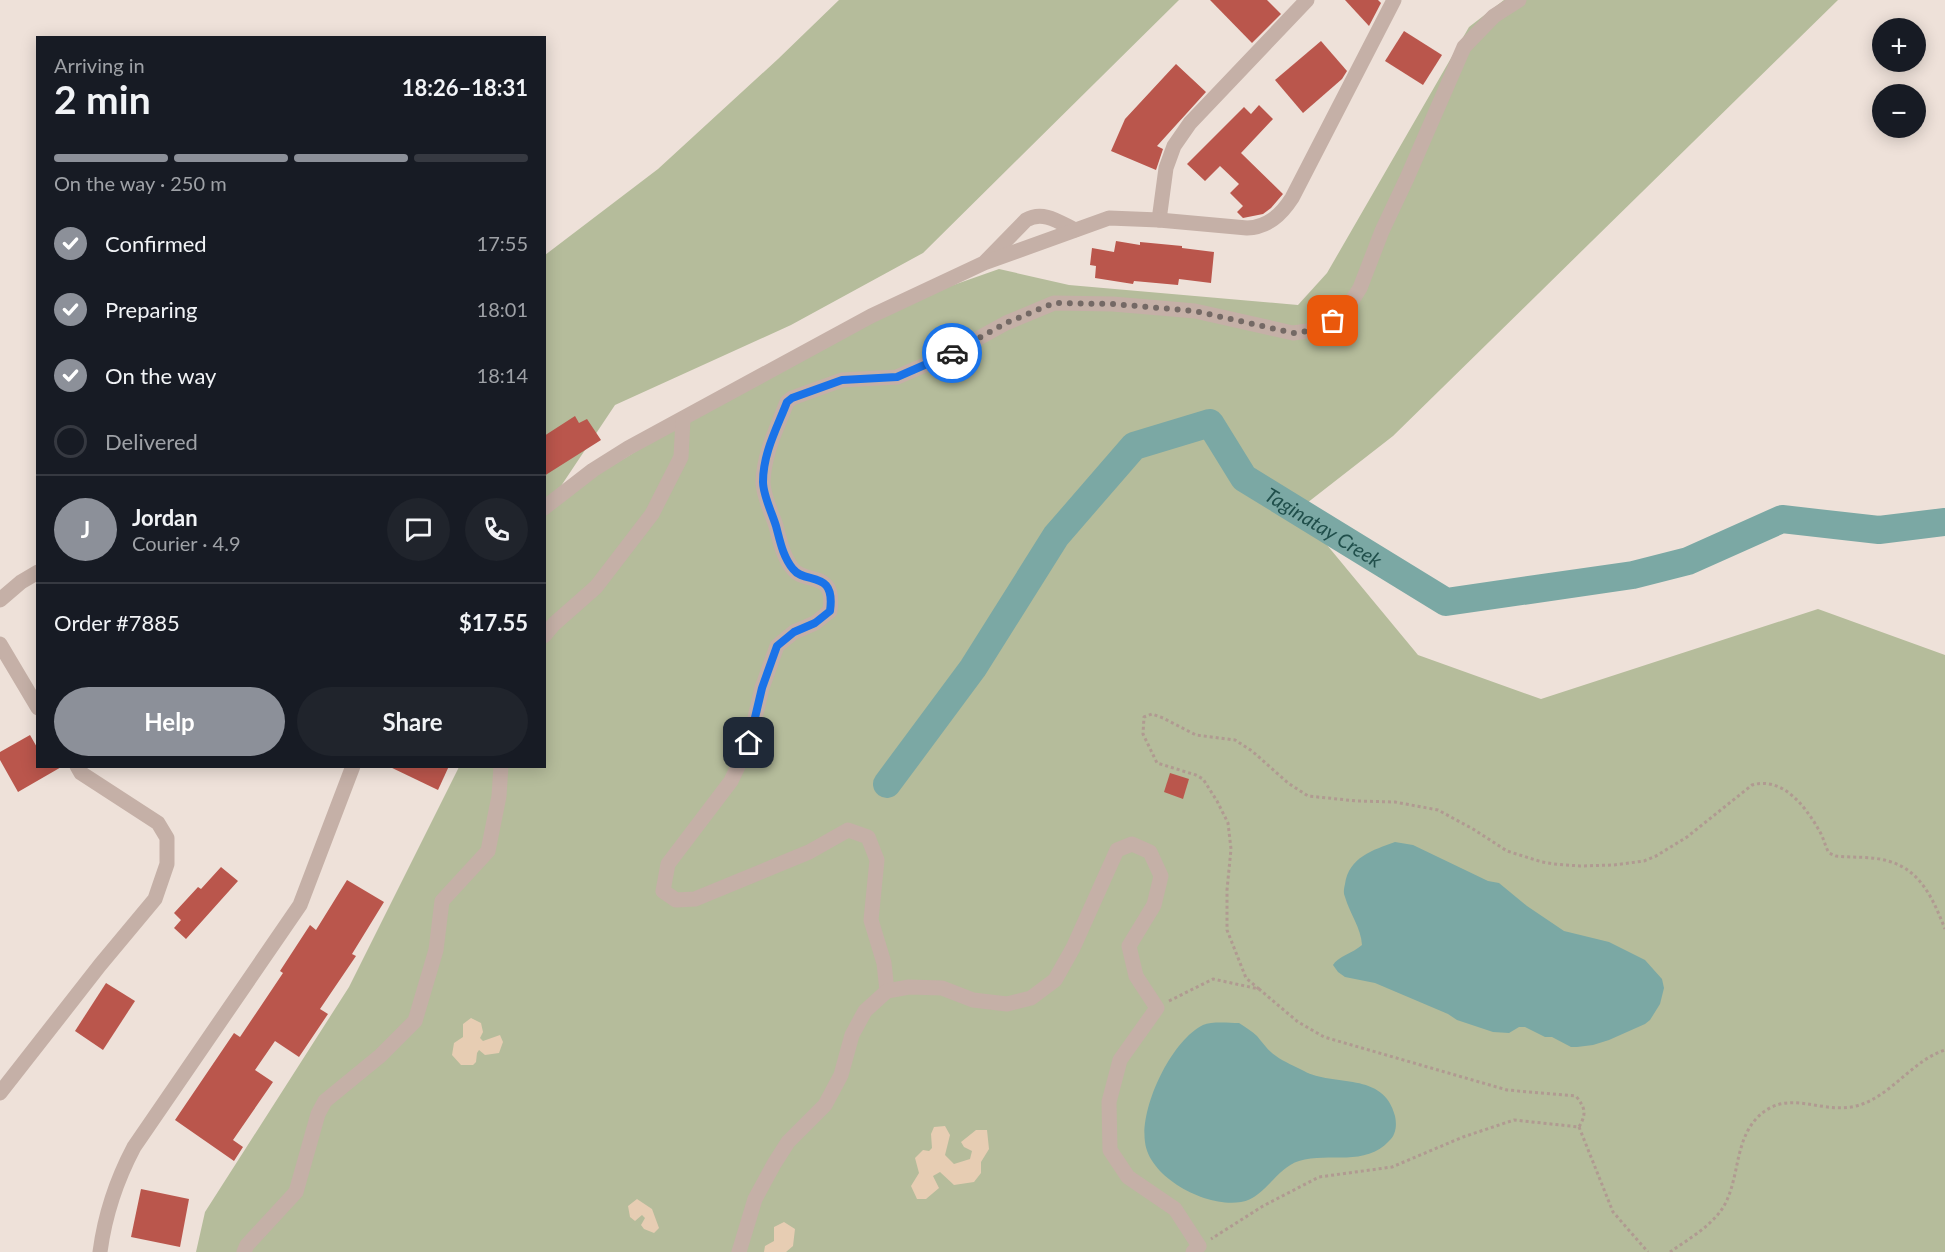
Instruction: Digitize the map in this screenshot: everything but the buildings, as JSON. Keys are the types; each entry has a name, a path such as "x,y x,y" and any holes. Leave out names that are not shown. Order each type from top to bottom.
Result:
{"street":[{"path":"1159,220 1166,168 1174,146 1191,123 1307,0"},
{"path":"546,506 593,470 628,448 871,316 984,263 1109,218 1247,228 1268,222 1282,212 1292,198 1394,0"},
{"path":"887,991 884,963 872,920 877,860 868,837 848,830 809,852 695,899 676,900 663,891 668,864 731,780 749,743 762,688 777,646 794,632 815,623 830,611 832,598 826,586 817,579 795,572 785,558 763,483 768,449 787,402 792,398 842,380 897,377 948,355 1006,323 1054,303 1113,304 1195,311 1293,333 1322,329 1344,313 1360,288 1382,231 1464,47 1494,16 1519,0"},
{"path":"984,263 1026,220 1034,215 1043,215 1075,230"},
{"path":"546,634 596,587 652,514 681,458 683,419"},
{"path":"0,600 21,582 36,573"},
{"path":"0,644 36,705"},
{"path":"100,1252 109,1204 118,1178 134,1147 300,905 352,768"},
{"path":"243,1252 296,1192 318,1114 325,1101 380,1056 415,1022 436,950 442,901 488,851 500,796 501,768"},
{"path":"0,1093 155,899 167,864 167,838 158,823 82,769"},
{"path":"739,1252 755,1199 788,1142 825,1106 841,1075 852,1035 865,1011 887,991 909,987 942,987 973,1000 1007,1004 1031,998 1055,980 1073,948 1117,850 1131,844 1150,852 1161,876 1154,905 1129,946 1136,976 1157,1008 1120,1060 1108,1102 1110,1150 1128,1177 1175,1209 1196,1249"}],"path":[{"path":"1579,1127 1585,1117 1585,1107 1576,1096 1507,1090 1324,1037 1298,1022 1246,978 1227,930 1227,890 1231,849 1228,823 1203,779 1157,763 1143,735 1144,717 1152,714 1163,717 1196,735 1234,740 1252,751 1288,783 1308,796 1395,802 1438,810 1507,851 1542,862 1580,867 1633,863 1656,856 1687,837 1752,785 1770,783 1784,790 1802,805 1819,830 1829,853 1836,856 1887,861 1910,870 1920,879 1945,929"},
{"path":"1157,1008 1213,979 1259,989"},
{"path":"1670,1252 1718,1215 1728,1198 1736,1175 1743,1139 1756,1119 1770,1107 1792,1102 1812,1103 1832,1109 1859,1105 1876,1097 1930,1057 1945,1050"},
{"path":"1196,1249 1263,1206 1319,1177 1392,1167 1463,1137 1514,1120 1579,1127"},
{"path":"1579,1127 1613,1212 1648,1252"}],"green space":[{"path":"839,0 1179,0 923,253 791,325 615,405 549,504 706,409 875,321 945,288 999,269 1069,285 1298,305 1327,273 1469,27 1504,0 1838,0 1393,436 1298,510 1418,655 1541,699 1818,609 1945,655 1945,1252 196,1252 205,1212 349,987 458,768 546,768 546,254 658,169"}],"sand":[{"path":"471,1018 481,1023 483,1032 480,1038 483,1041 500,1035 503,1042 499,1053 485,1055 479,1050 473,1065 461,1065 452,1055 454,1043 463,1037 463,1024"},
{"path":"945,1126 950,1135 945,1155 954,1164 970,1159 972,1151 964,1147 961,1142 976,1130 987,1130 989,1149 981,1162 981,1173 974,1182 954,1185 940,1172 933,1176 939,1188 926,1199 917,1199 911,1186 919,1173 915,1158 923,1150 929,1151 932,1148 931,1134 934,1127"},
{"path":"637,1199 652,1209 659,1228 654,1233 644,1229 641,1225 645,1218 642,1215 635,1221 630,1217 628,1206"},
{"path":"784,1222 795,1229 793,1246 786,1252 764,1252 765,1246 774,1241 774,1227"}],"water":[{"path":"1395,842 1413,845 1488,881 1499,883 1527,906 1564,931 1609,942 1645,960 1662,979 1664,988 1660,1004 1650,1020 1609,1040 1593,1045 1571,1047 1525,1027 1519,1027 1509,1033 1493,1032 1457,1020 1375,983 1345,977 1333,965 1362,945 1360,933 1344,894 1347,875 1351,867 1363,856"},
{"path":"1239,1023 1255,1034 1273,1054 1304,1071 1316,1076 1369,1086 1380,1092 1389,1102 1395,1116 1395,1130 1391,1139 1380,1149 1369,1154 1299,1161 1284,1170 1257,1195 1241,1202 1227,1203 1212,1200 1182,1188 1168,1178 1149,1155 1145,1142 1147,1111 1160,1076 1169,1060 1191,1033 1207,1024"}],"waterway":[{"name":"Taginatay Creek","path":"887,784 973,668 1056,536 1134,446 1210,423 1244,478 1446,602 1633,575 1688,561 1782,519 1879,530 1945,522"}],"way so far":[{"path":"952,353 1006,323 1054,303 1113,304 1195,311 1293,333 1322,329 1333,321"}],"route":[{"path":"749,743 762,688 777,646 794,632 815,623 830,611 832,598 826,586 817,579 795,572 785,558 763,483 768,449 787,402 792,398 842,380 897,377 952,353"}]}
